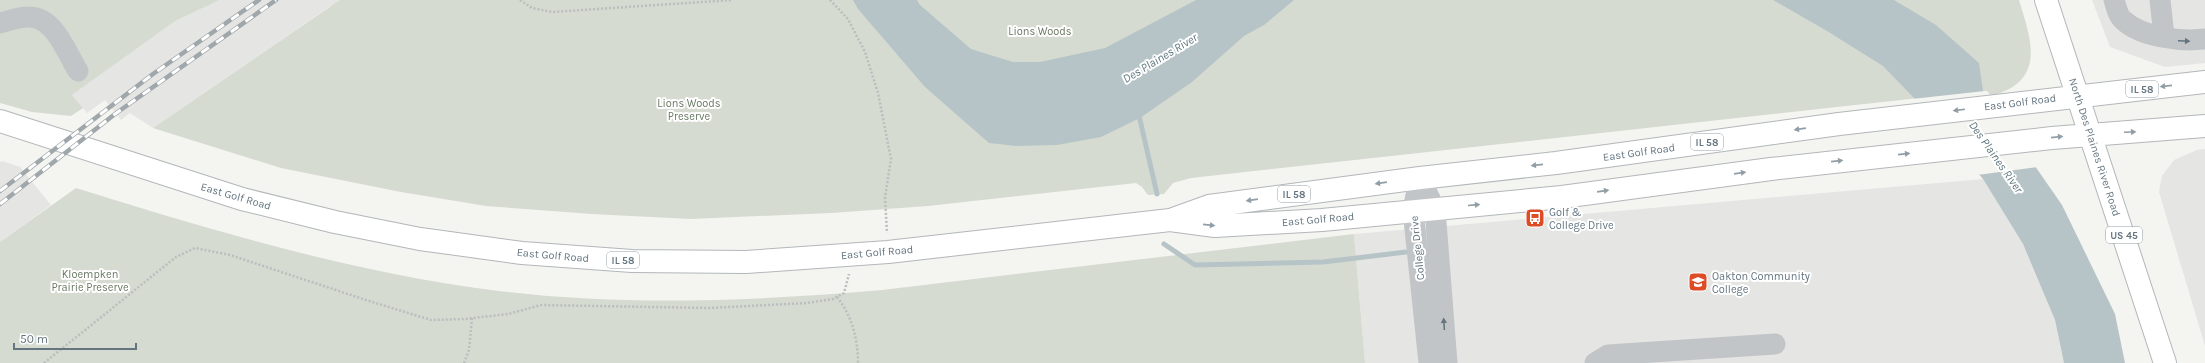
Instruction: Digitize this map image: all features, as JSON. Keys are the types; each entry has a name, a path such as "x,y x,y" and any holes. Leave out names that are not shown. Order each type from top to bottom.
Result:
{"main road":[{"name":"North Des Plaines River Road","path":"2046,0 2165,363"},
{"name":"East Golf Road","path":"0,121 242,199 335,222 420,239 522,253 632,261 746,262 888,252 1170,220 1209,206 1420,178 1556,163 1839,124 2205,82"},
{"name":"East Golf Road","path":"1170,220 1215,226 1322,220 1412,210 1562,197 1865,158 2024,141 2091,134 2205,126"}],"street":[{"path":"2114,0 2121,19 2137,30 2176,40 2205,40"},
{"path":"2160,0 2164,36"},
{"path":"0,23 28,17 42,19 56,33 78,71"},
{"name":"College Drive","path":"1420,178 1435,209 1447,363"},
{"name":"College Drive","path":"1420,178 1412,210 1429,363"},
{"path":"1595,363 1608,355 1775,344"}],"path":[{"path":"520,0 532,8 552,12 732,0"},
{"path":"830,0 848,19 865,52 878,93 891,159 885,197 888,252"},
{"path":"44,363 176,257 195,248 230,254 366,300 431,320 508,314 541,305 710,308 807,303 837,297 844,293 855,254"},
{"path":"837,297 848,311 858,347 858,363"},
{"path":"464,363 469,350 472,318"}],"shaded area":[{"path":"143,0 457,0 329,7 153,128 130,113 121,120 105,100 87,113 72,95 174,21"},
{"path":"2092,0 2205,0 2205,63 2165,67 2110,47"},
{"path":"2205,149 2205,346 2159,192 2162,176 2174,160 2197,150"},
{"path":"2,161 20,167 51,205 0,242 0,162"},
{"name":"Oakton Community College","path":"1983,179 2023,244 2055,320 2064,363 1365,363 1354,234"}],"green space":[{"path":"0,0 219,0 175,21 72,95 83,108 71,116 32,112 0,103"},
{"name":"Lions Woods Preserve","path":"340,0 2019,0 2028,31 2030,58 2027,70 2020,81 2009,89 1991,96 1987,91 1983,91 1191,178 1173,183 1164,194 1148,195 1142,187 1136,183 928,206 831,213 691,219 592,214 486,206 401,192 281,168 153,128"},
{"name":"Kloempken Prairie Preserve","path":"76,188 230,234 333,261 437,282 491,290 589,299 736,299 882,290 1354,234 1365,363 0,363 0,242"}],"water":[{"name":"Des Plaines River","path":"853,0 917,0 920,5 971,49 1013,62 1040,62 1105,48 1196,0 1294,0 1264,25 1244,36 1192,82 1140,118 1101,137 1057,145 1016,146 989,143 925,87 858,9"},
{"name":"Des Plaines River","path":"1773,0 1894,0 1936,25 1979,63 1983,91 2062,205 2115,314 2125,363 2064,363 2055,320 2023,244 1983,179 1915,99 1883,66 1827,31"}],"pier":[{"path":"1985,91 2038,167 1977,175 1912,99"}],"waterway":[{"path":"1138,111 1157,194"},
{"path":"1164,244 1195,265 1323,262 1406,252"}],"railway":[{"path":"0,191 153,74 259,0"},
{"path":"0,204 115,114 276,0"}],"place":[{"name":"Golf & College Drive","path":"1535,218"},
{"name":"Oakton Community College","path":"1698,282"}],"park label":[{"name":"Lions Woods","path":"1040,31"}]}
